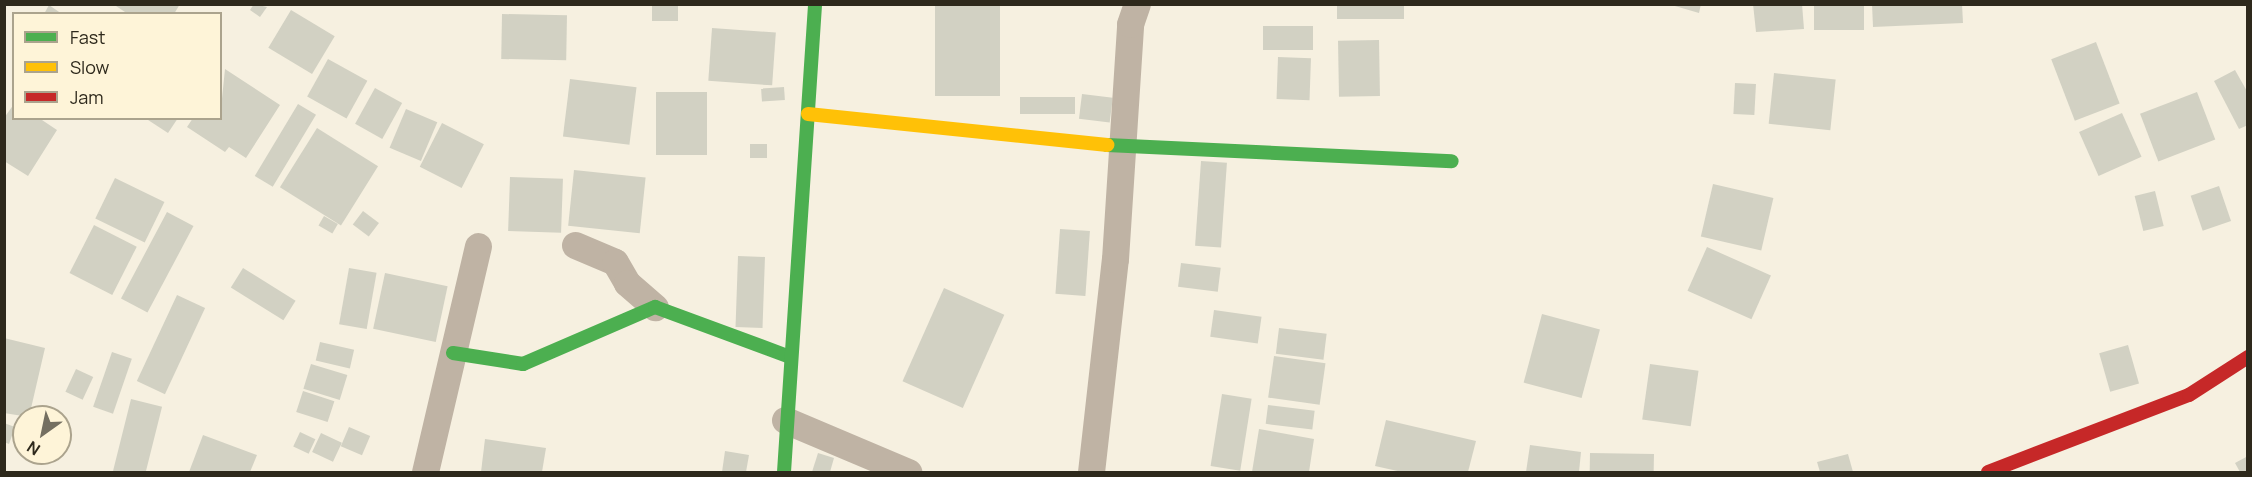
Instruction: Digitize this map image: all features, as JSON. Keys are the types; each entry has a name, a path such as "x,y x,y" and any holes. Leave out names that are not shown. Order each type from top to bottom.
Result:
{"street":[{"path":"784,472 785,420 815,4"},
{"path":"1090,472 1122,147 1130,24 1137,4"},
{"path":"808,114 1122,147 1452,161"},
{"path":"575,245 615,262 627,283 655,306 790,357"},
{"path":"425,472 478,246"},
{"path":"453,353 523,364 655,306"},
{"path":"1988,472 2189,395 2247,357"},
{"path":"785,420 908,472"}],"building":[{"path":"113,4 180,4 175,12 125,12"},
{"path":"254,4 267,7 260,17 250,10"},
{"path":"652,4 678,4 678,21 652,21"},
{"path":"935,4 1000,4 1000,96 935,96"},
{"path":"1337,4 1404,4 1404,19 1337,19"},
{"path":"1668,4 1701,4 1699,13"},
{"path":"1753,4 1802,4 1804,29 1756,32"},
{"path":"1814,4 1864,4 1864,30 1814,30"},
{"path":"1872,4 1962,4 1963,23 1873,27"},
{"path":"49,5 59,12 45,12"},
{"path":"291,10 335,36 312,74 268,48"},
{"path":"502,14 567,15 566,60 501,59"},
{"path":"1263,26 1313,26 1313,50 1263,50"},
{"path":"712,28 776,32 772,85 708,81"},
{"path":"1379,40 1380,96 1339,97 1338,41"},
{"path":"2096,42 2120,104 2075,121 2051,59"},
{"path":"1278,57 1311,58 1310,100 1277,99"},
{"path":"328,59 367,81 347,118 307,97"},
{"path":"225,69 280,105 246,158 229,147 225,152 187,127 192,120 222,120"},
{"path":"2235,70 2248,93 2248,125 2239,129 2214,81"},
{"path":"1774,73 1836,79 1830,130 1769,124"},
{"path":"570,79 637,87 629,145 563,137"},
{"path":"1735,83 1756,84 1754,115 1733,114"},
{"path":"784,87 785,100 762,102 761,89"},
{"path":"375,88 402,103 382,139 355,124"},
{"path":"656,92 707,92 707,155 656,155"},
{"path":"2197,92 2215,140 2158,161 2140,114"},
{"path":"1082,94 1113,98 1110,123 1079,119"},
{"path":"1020,97 1075,97 1075,114 1020,114"},
{"path":"298,104 316,115 273,187 255,176"},
{"path":"12,107 12,120 42,120 57,130 28,176 4,161 4,118"},
{"path":"406,109 437,122 421,161 390,148"},
{"path":"2122,113 2142,157 2099,176 2079,132"},
{"path":"148,120 177,120 168,133"},
{"path":"442,123 484,144 462,188 420,167"},
{"path":"317,128 378,166 341,226 280,187"},
{"path":"750,144 767,144 767,158 750,158"},
{"path":"1201,161 1227,163 1221,248 1195,246"},
{"path":"574,170 646,178 640,233 568,226"},
{"path":"510,177 563,179 561,233 508,231"},
{"path":"115,178 164,202 145,243 95,218"},
{"path":"1713,184 1773,198 1761,251 1701,237"},
{"path":"2219,186 2231,221 2203,231 2191,196"},
{"path":"2155,191 2164,226 2143,231 2135,196"},
{"path":"363,211 379,223 369,237 353,225"},
{"path":"167,212 193,226 147,313 121,299"},
{"path":"324,216 338,224 332,234 318,226"},
{"path":"94,225 137,247 112,295 69,273"},
{"path":"1060,229 1090,231 1085,296 1055,294"},
{"path":"1707,247 1771,275 1751,319 1687,291"},
{"path":"738,256 765,257 763,328 736,327"},
{"path":"1181,263 1221,268 1218,292 1178,287"},
{"path":"243,268 296,301 283,320 231,288"},
{"path":"349,268 377,273 367,329 339,324"},
{"path":"385,273 448,286 436,342 373,329"},
{"path":"944,288 1004,315 963,408 903,381"},
{"path":"177,295 205,308 165,394 137,381"},
{"path":"1214,310 1262,317 1258,343 1210,337"},
{"path":"1542,314 1600,330 1582,398 1524,383"},
{"path":"1279,328 1327,334 1323,360 1276,354"},
{"path":"4,338 45,348 32,405 12,405 12,414 4,413"},
{"path":"320,342 354,350 350,368 316,361"},
{"path":"2128,345 2139,383 2110,392 2099,353"},
{"path":"112,352 132,359 113,414 93,407"},
{"path":"1274,356 1325,363 1320,405 1268,398"},
{"path":"311,364 347,375 340,400 303,389"},
{"path":"1650,364 1699,371 1691,426 1642,419"},
{"path":"76,369 93,377 83,400 65,392"},
{"path":"303,391 334,401 328,422 296,412"},
{"path":"1222,394 1252,399 1240,471 1211,466"},
{"path":"131,399 162,407 146,472 113,472"},
{"path":"1268,405 1315,411 1312,430 1266,424"},
{"path":"1386,420 1476,441 1468,472 1402,472 1375,466"},
{"path":"4,423 12,426 12,436 9,444 4,442"},
{"path":"349,427 370,436 362,455 341,446"},
{"path":"1259,429 1314,439 1309,472 1252,472"},
{"path":"300,432 315,439 309,454 293,447"},
{"path":"321,433 342,443 333,462 312,452"},
{"path":"203,435 257,455 250,472 189,472"},
{"path":"485,439 546,448 542,472 481,472"},
{"path":"1530,445 1581,452 1579,472 1526,472"},
{"path":"725,451 749,455 746,472 722,472"},
{"path":"818,453 834,458 830,472 812,472"},
{"path":"1590,453 1654,454 1654,472 1590,472"},
{"path":"1848,454 1853,472 1820,472 1817,462"},
{"path":"2248,456 2248,472 2240,472 2235,463"}],"traffic: fast":[{"path":"784,472 815,4"},
{"path":"1107,145 1452,161"},
{"path":"453,353 523,364 655,307 790,357"}],"traffic: slow":[{"path":"808,114 1107,145"}],"traffic: jam":[{"path":"1988,472 2189,395 2248,357"}]}
